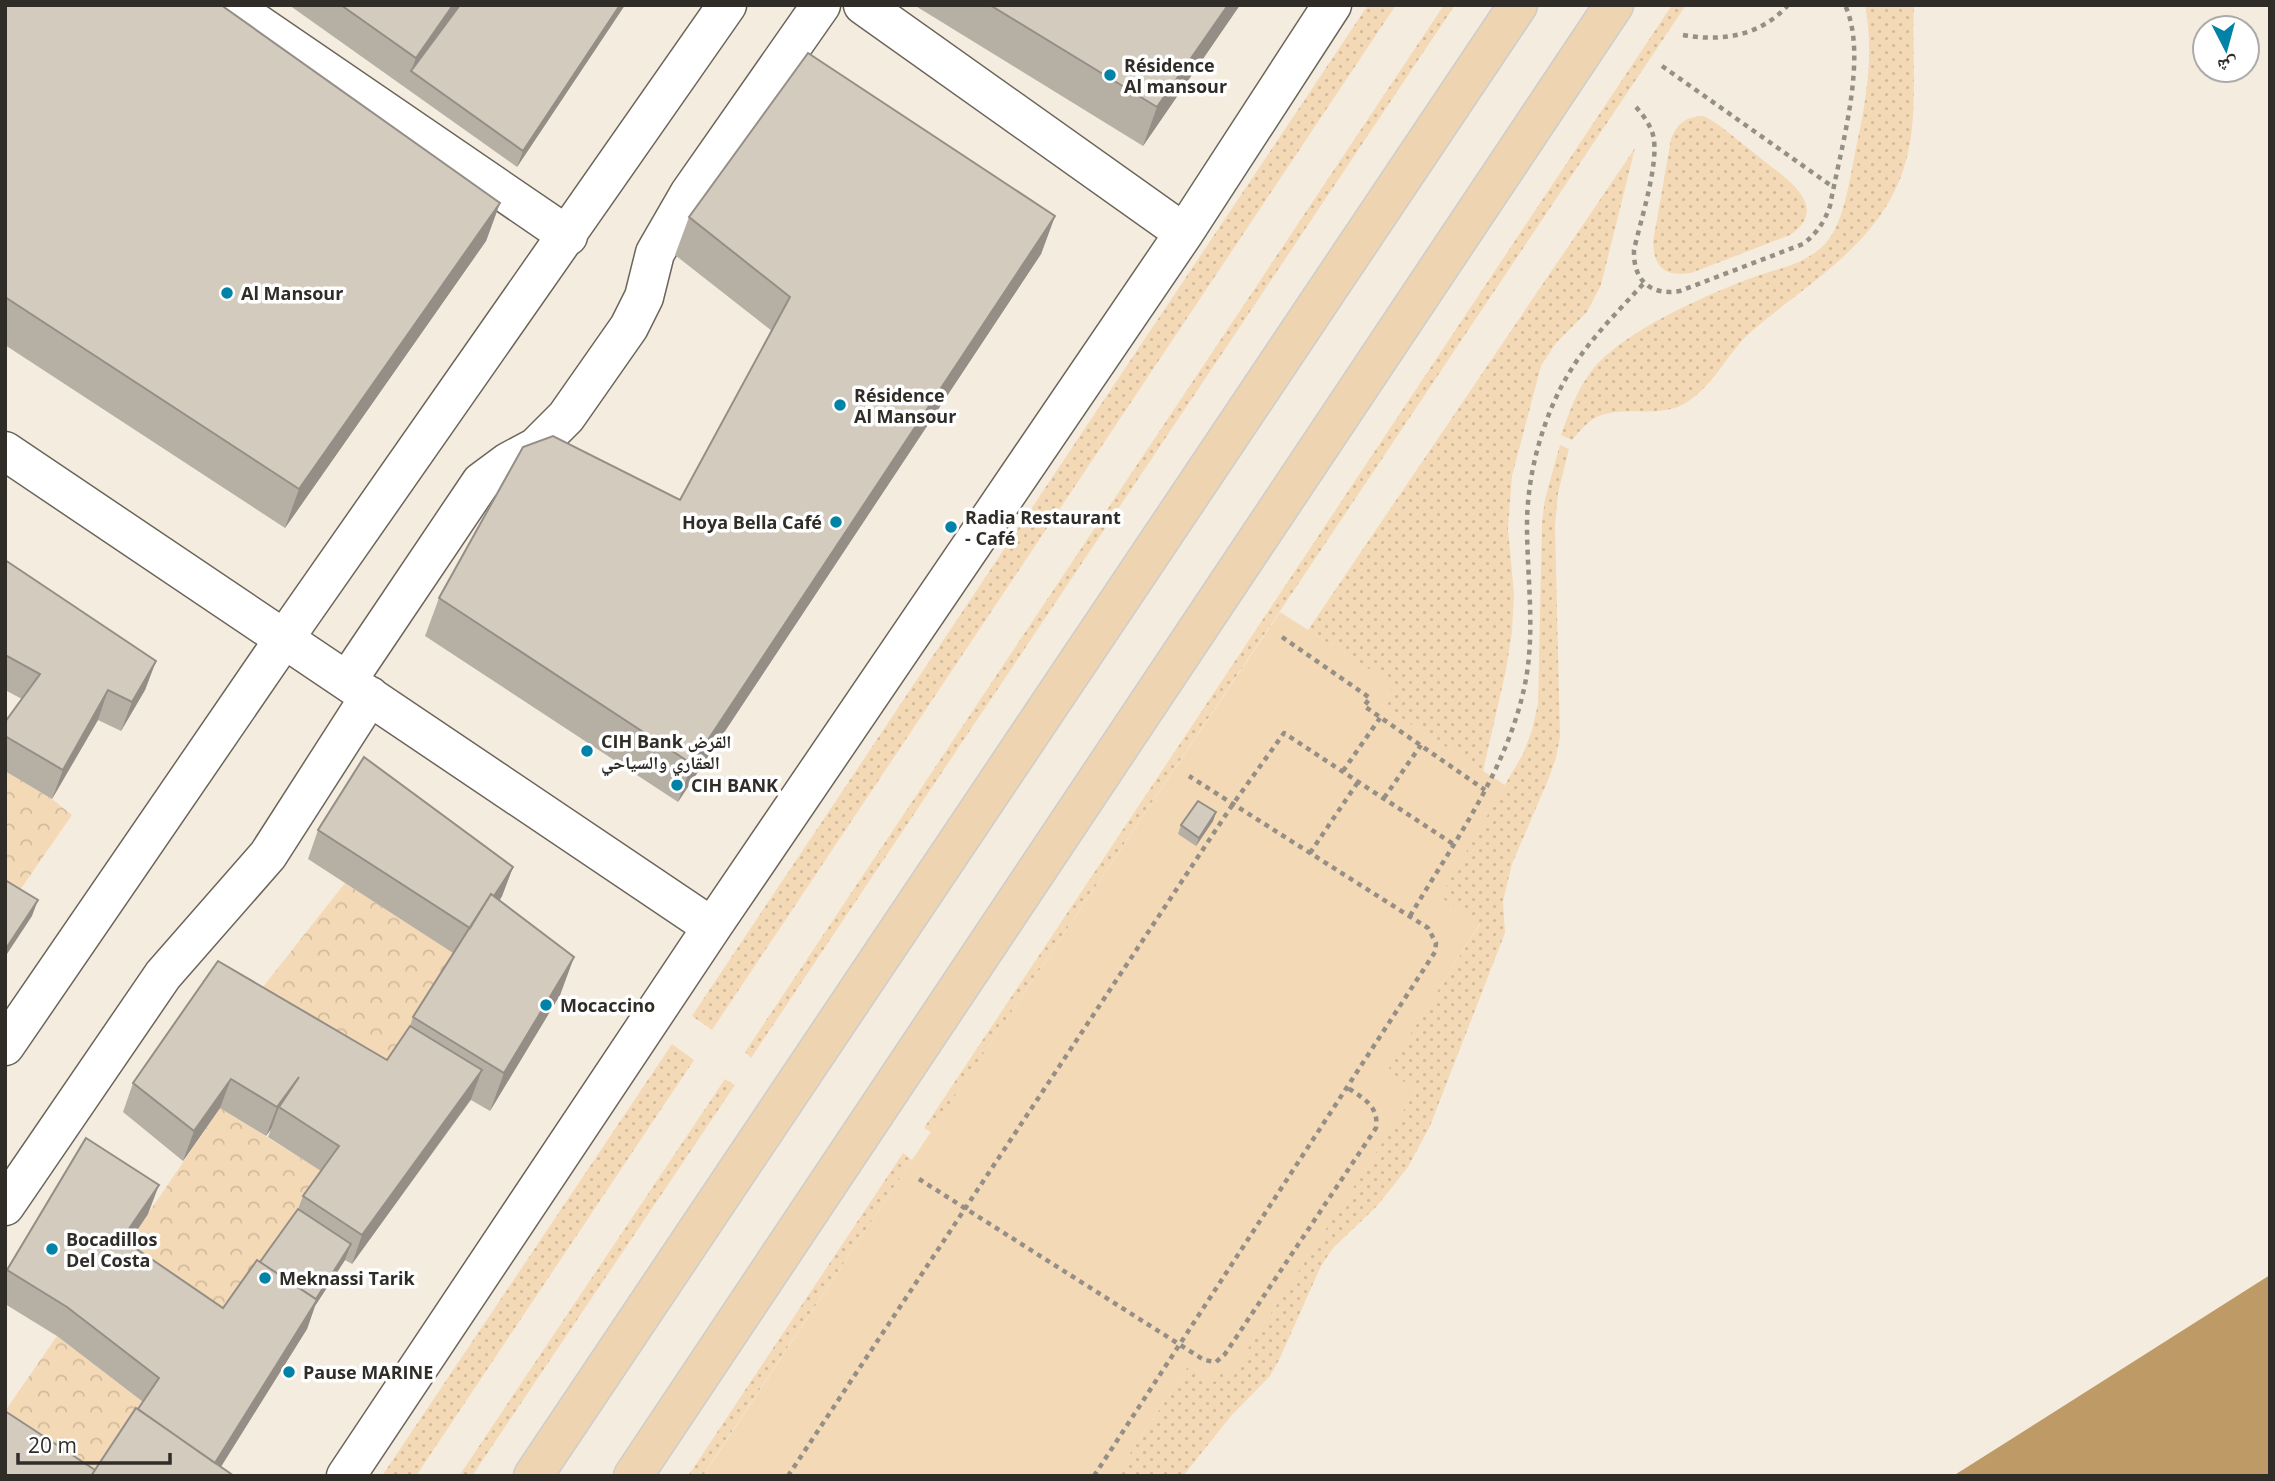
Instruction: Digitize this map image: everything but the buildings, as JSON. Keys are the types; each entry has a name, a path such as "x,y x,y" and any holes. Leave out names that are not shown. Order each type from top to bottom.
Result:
{"main road":[{"path":"533,1476 1518,5"},
{"path":"633,1476 1614,5"}],"street":[{"path":"230,5 568,236"},
{"path":"5,1046 727,5"},
{"path":"5,1206 163,975 268,855 358,689 481,482 508,462 536,447 566,417 629,327 644,296 655,253 689,194 821,5"},
{"path":"863,5 1184,233"},
{"path":"346,1476 712,927 1184,233 1332,5"},
{"path":"5,451 712,927"}],"path":[{"path":"1682,35 1705,39 1749,32 1769,22 1788,5"},
{"path":"1636,107 1653,135 1654,152 1633,262 1644,283 1655,290 1668,293 1680,291 1803,244 1824,222 1854,82 1856,57 1853,33 1844,5"},
{"path":"1662,65 1833,187"},
{"path":"1410,916 1485,790 1503,755 1517,717 1526,678 1530,639 1528,497 1549,414 1580,356 1644,283"},
{"path":"1282,637 1370,698 1364,706 1485,790"},
{"path":"1343,771 1380,718"},
{"path":"788,1476 1233,804 1284,733 1453,844"},
{"path":"1384,798 1421,746"},
{"path":"1094,1476 1435,952 1436,943 1428,928 1189,776"},
{"path":"1310,853 1358,782"},
{"path":"919,1179 1210,1363 1221,1359 1376,1128 1375,1110 1369,1102 1348,1088"}],"green space":[{"path":"1368,5 1396,5 712,1030 692,1016"},
{"path":"1444,5 1455,5 751,1058 745,1052"},
{"path":"1672,5 1686,5 931,1132 924,1128"},
{"path":"1865,5 1914,5 1912,128 1905,164 1893,195 1876,222 1855,246 1753,330 1695,397 1684,404 1662,411 1605,414 1589,422 1572,440 1561,435 1585,380 1604,358 1622,343 1689,304 1804,259 1829,239 1844,206 1864,108 1869,57"},
{"path":"1704,116 1784,176 1801,194 1806,204 1806,214 1802,225 1790,235 1691,273 1674,274 1659,264 1653,242 1671,139 1683,122"},
{"path":"1635,148 1601,285 1587,312 1556,343 1541,366 1512,476 1508,529 1514,594 1512,632 1483,771 1381,705 1393,685 1308,630"},
{"path":"1560,445 1569,449 1558,493 1555,525 1560,737 1556,758 1512,864 1503,901 1505,933 1430,1126 1408,1167 1377,1206 1333,1248 1321,1266 1270,1376 1231,1416 1183,1476 1115,1476 1189,1365 1214,1382 1221,1372 1229,1377 1416,1091 1387,1070 1480,924 1439,897 1523,754 1538,704 1542,522 1545,499"},
{"path":"1280,612 1394,685 1381,705 1505,785 1440,897 1480,923 1388,1070 1416,1091 1229,1378 1221,1373 1214,1382 1189,1365 1115,1476 703,1476 912,1160"},
{"path":"5,771 52,799 72,815 11,903 5,900"},
{"path":"345,883 461,958 376,1089 244,1011"},
{"path":"672,1044 694,1060 416,1476 382,1476"},
{"path":"725,1079 735,1085 472,1476 459,1476"},
{"path":"220,1108 328,1175 212,1338 111,1268"},
{"path":"903,1153 912,1160 703,1476 688,1476"},
{"path":"57,1336 149,1407 102,1476 5,1447 5,1411"}],"shaded area":[{"path":"2270,1275 2270,1476 1953,1476"}],"place":[{"name":"Résidence Al mansour","path":"1110,75"},
{"name":"Al Mansour","path":"227,293"},
{"name":"Résidence Al Mansour","path":"840,405"},
{"name":"Hoya Bella Café","path":"836,522"},
{"name":"Radia Restaurant - Café","path":"951,527"},
{"name":"CIH Bank القرض العقاري والسياحي","path":"587,751"},
{"name":"CIH BANK","path":"677,785"},
{"name":"Mocaccino","path":"546,1005"},
{"name":"Bocadillos Del Costa","path":"52,1249"},
{"name":"Meknassi Tarik","path":"265,1278"},
{"name":"Pause MARINE","path":"289,1372"}]}
